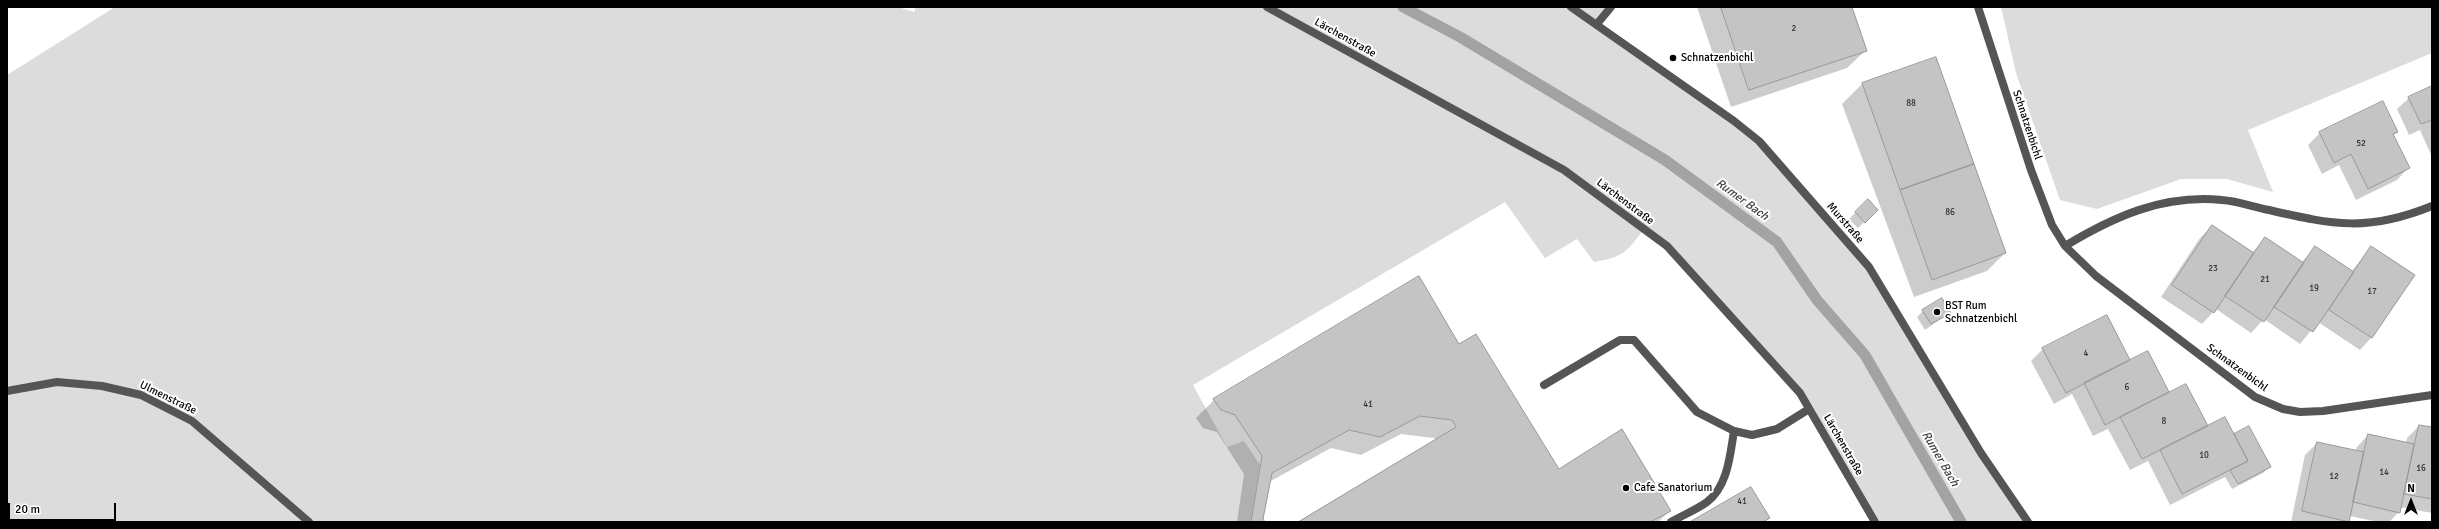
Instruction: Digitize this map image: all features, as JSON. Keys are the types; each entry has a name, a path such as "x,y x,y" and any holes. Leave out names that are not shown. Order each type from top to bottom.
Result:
{"street":[{"name":"Lärchenstraße","path":"1267,7 1571,174 1667,246 1800,393 1875,522"},
{"name":"Murstraße","path":"1571,7 1734,121 1759,141 1869,267 1905,324 1997,479 2028,522"},
{"path":"1597,24 1611,7"},
{"name":"Schnatzenbichl","path":"1978,7 2031,170 2052,225 2065,246 2096,276 2255,396 2268,404 2300,412 2323,411 2432,395"},
{"path":"2065,246 2102,224 2123,215 2165,202 2192,199 2222,200 2344,225 2396,218 2432,206"},
{"path":"1544,385 1620,340 1634,340 1697,412 1734,431 1752,435 1777,430 1809,409"},
{"name":"Ulmenstraße","path":"7,391 57,382 102,386 141,395 192,421 308,522"},
{"path":"1671,522 1708,501 1723,482 1730,457 1734,431"}],"shaded area":[{"path":"115,7 898,7 914,12 916,7 1609,7 1597,23 1759,141 1869,267 2028,522 1875,522 1800,393 1667,246 1644,229 1628,249 1612,258 1594,262 1577,239 1545,258 1505,202 1193,385 1227,447 1244,441 1260,465 1251,522 7,522 7,75"},
{"path":"2001,7 2432,7 2432,53 2248,130 2273,192 2227,179 2181,179 2097,209 2060,200 2016,73"}],"building":[{"path":"1721,7 1852,7 1867,51 1749,90"},
{"path":"1936,57 1974,164 1900,190 1862,83"},
{"path":"2432,86 2432,120 2421,124 2408,97"},
{"path":"2383,101 2398,132 2393,134 2410,168 2368,189 2351,154 2334,163 2319,132"},
{"path":"1974,164 2006,253 1932,280 1900,190"},
{"path":"1868,199 1878,210 1865,223 1855,212"},
{"path":"2212,225 2254,253 2214,313 2172,285"},
{"path":"2265,237 2304,263 2264,322 2225,296"},
{"path":"2315,246 2354,272 2313,332 2274,307"},
{"path":"2371,246 2415,275 2372,338 2329,310"},
{"path":"1419,276 1459,344 1476,334 1559,469 1622,429 1671,511 1650,522 1298,522 1456,427 1452,420 1420,416 1380,437 1349,430 1272,473 1263,519 1265,522 1251,522 1262,456 1235,415 1221,410 1213,399"},
{"name":"BST Rum Schnatzenbichl","path":"1942,298 1951,313 1931,324 1922,310"},
{"path":"2107,315 2130,360 2066,393 2042,348"},
{"path":"2148,351 2169,392 2105,425 2084,383"},
{"path":"2186,384 2208,426 2142,459 2120,417"},
{"path":"2225,417 2248,461 2182,494 2160,450"},
{"path":"2419,425 2432,427 2432,499 2404,494"},
{"path":"2249,426 2271,467 2238,484 2230,470 2248,461 2234,434"},
{"path":"2368,434 2414,444 2400,513 2353,502"},
{"path":"2317,442 2364,452 2349,522 2302,511"},
{"path":"1751,487 1770,518 1763,522 1690,522"}],"waterway":[{"name":"Rumer Bach","path":"1403,7 1460,37 1665,160 1777,242 1817,300 1865,355 1961,522"}],"place":[{"name":"Schnatzenbichl","path":"1673,58"},
{"name":"BST Rum Schnatzenbichl","path":"1937,312"},
{"name":"Cafe Sanatorium","path":"1626,488"}]}
